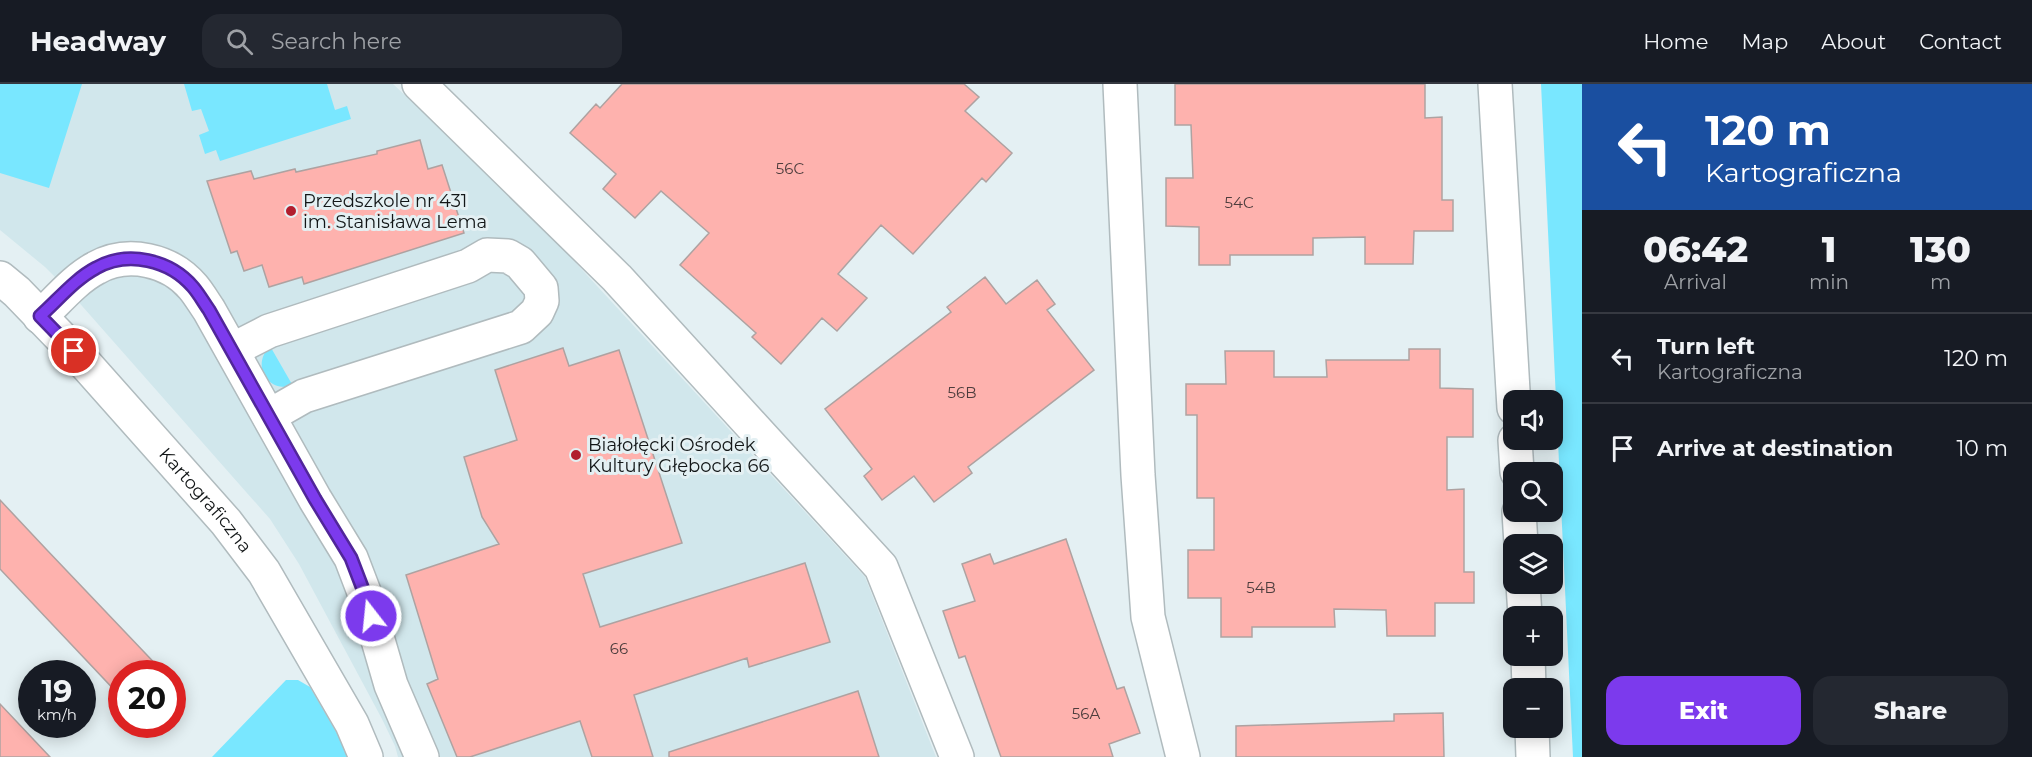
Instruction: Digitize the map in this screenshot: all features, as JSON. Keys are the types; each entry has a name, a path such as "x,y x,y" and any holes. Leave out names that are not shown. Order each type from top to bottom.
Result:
{"street":[{"path":"419,84 616,278 881,567 957,757"},
{"path":"1120,84 1138,475 1148,617 1183,757"},
{"path":"1496,84 1513,390"},
{"path":"232,350 269,331 468,266 487,255 508,256 520,264 541,288 542,300 537,312 521,327 304,396 269,416"},
{"path":"40,316 82,277 111,261 130,259 156,261 175,271 193,287 232,350 351,558 364,592 391,685 422,757"},
{"name":"Kartograficzna","path":"0,278 17,292 74,351 226,522 264,572 352,724 366,757"},
{"path":"1532,738 1533,757"}],"shaded area":[{"path":"0,84 393,84 528,211 865,577 936,757 398,757 382,719 299,564 270,519 68,290 45,267 0,230"},
{"path":"0,84 82,84 49,188 0,173"},
{"path":"184,84 327,84 335,110 347,106 351,119 220,161 216,150 205,154 199,135 209,131 201,109 192,111"},
{"path":"1541,84 1582,84 1582,757 1573,757 1562,522 1563,462 1559,462 1558,450 1563,450 1563,390 1556,390"},
{"path":"270,346 293,386 276,385 265,376 262,361 264,353"},
{"path":"286,680 298,680 310,687 351,757 212,757"}],"building":[{"path":"622,84 964,84 979,97 965,111 1012,153 986,182 982,178 913,254 881,225 838,274 867,298 837,331 822,318 781,364 752,337 756,333 680,265 709,233 661,191 635,218 603,189 616,174 570,133 596,104 600,108"},
{"path":"1175,84 1425,84 1425,118 1442,117 1442,200 1453,200 1453,231 1414,231 1413,264 1365,264 1365,237 1313,238 1313,255 1230,255 1230,265 1199,265 1199,227 1166,226 1166,178 1193,178 1191,125 1175,125"},
{"path":"420,140 428,169 442,165 464,233 304,284 302,277 269,287 262,265 244,271 237,251 231,253 207,181 251,171 254,179 295,169 296,172 377,154 377,151"},
{"path":"985,277 1006,304 1037,280 1055,304 1047,310 1094,370 968,467 972,473 934,502 914,476 882,500 864,476 872,469 825,409 951,312 947,307"},
{"path":"563,348 569,366 619,350 682,543 583,574 600,627 805,563 830,642 749,667 747,658 634,695 653,757 592,757 580,721 470,757 457,757 427,684 438,679 406,575 499,544 482,517 464,457 517,440 495,370"},
{"path":"1409,349 1440,349 1440,388 1473,389 1473,437 1447,437 1447,490 1464,489 1464,572 1474,572 1474,603 1435,603 1435,636 1387,636 1386,610 1334,609 1335,627 1252,627 1252,637 1221,637 1221,598 1188,598 1188,550 1214,550 1214,498 1197,498 1197,415 1186,415 1186,384 1226,384 1225,351 1274,351 1274,377 1327,377 1326,360 1409,360"},
{"path":"0,500 152,660 108,660 108,683 96,671 96,660 86,660 0,569"},
{"path":"1066,539 1117,689 1124,687 1140,733 1109,744 1113,757 1001,757 965,656 959,658 943,611 975,601 962,564 990,554 994,564"},
{"path":"858,691 879,757 669,757 669,752"},
{"path":"0,704 18,723 18,738 32,738 50,757 0,757"},
{"path":"1443,713 1444,757 1236,757 1236,726 1394,721 1394,714"}],"place":[{"name":"Przedszkole nr 431 im. Stanisława Lema","path":"291,211"},
{"name":"Białołęcki Ośrodek Kultury Głębocka 66","path":"576,455"}],"route":[{"path":"74,351 40,316 94,268 111,261 130,259 156,261 175,271 193,287 209,310 315,499 351,558 371,616"}]}
